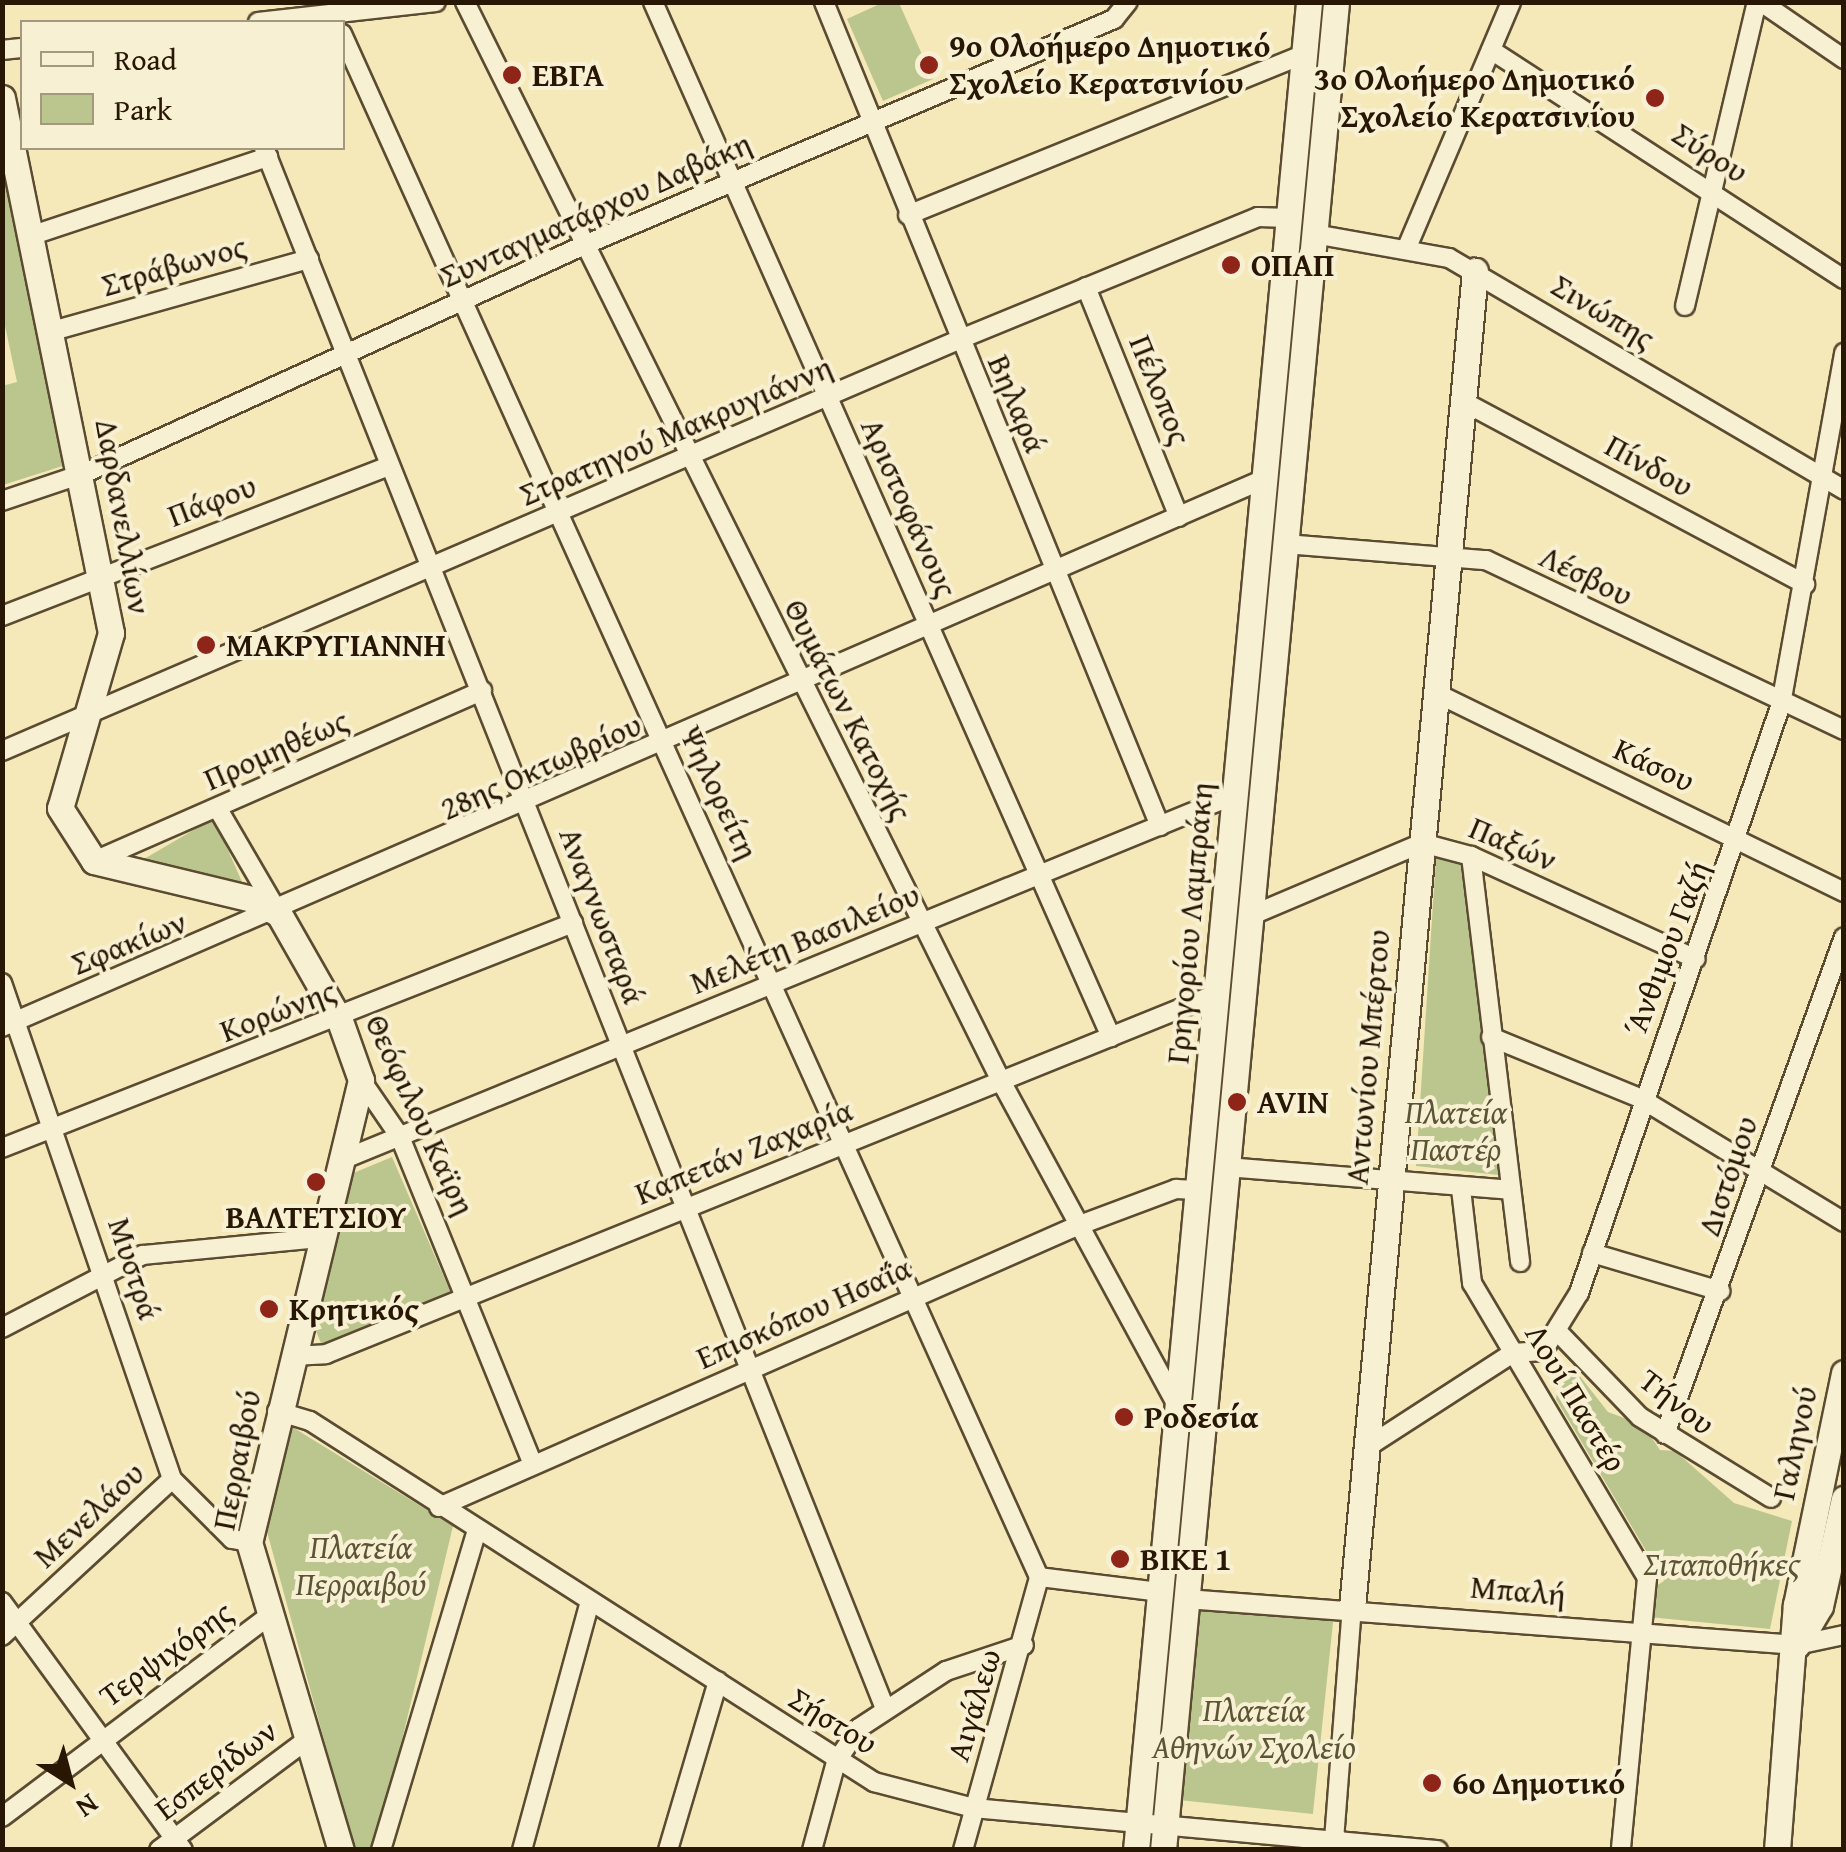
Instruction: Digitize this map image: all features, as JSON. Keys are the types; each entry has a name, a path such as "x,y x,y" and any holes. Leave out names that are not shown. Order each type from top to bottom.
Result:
{"street":[{"path":"275,20 436,2"},
{"name":"Θυμάτων Κατοχής","path":"465,2 580,247 1001,1081 1175,1404 1201,1430"},
{"name":"Αριστοφάνους","path":"653,2 1111,1037"},
{"name":"Βηλαρά","path":"824,2 958,340 1160,826"},
{"name":"Συνταγματάρχου Δαβάκη","path":"2,501 85,474 348,357 580,247 1114,19 1128,2"},
{"name":"Γρηγορίου Λαμπράκη","path":"1136,1850 1309,2"},
{"name":"Γρηγορίου Λαμπράκη","path":"1163,1850 1336,2"},
{"path":"1408,245 1511,2"},
{"path":"1685,306 1759,2 1844,59"},
{"name":"Ψηλορείτη","path":"345,41 1039,1577"},
{"name":"Σύρου","path":"1491,50 1715,191 1844,279"},
{"path":"908,215 1304,54"},
{"name":"Δαρδανελλίων","path":"2,98 56,330 102,576 109,661 88,712 60,808 94,861"},
{"path":"34,235 266,152"},
{"name":"Αναγνωσταρά","path":"266,152 884,1706"},
{"name":"Στρατηγού Μακρυγιάννη","path":"2,751 431,571 958,340 1258,217 1289,218"},
{"name":"Σινώπης","path":"1314,234 1408,245 1475,271 1844,490"},
{"name":"Στράβωνος","path":"56,330 308,259"},
{"name":"Αντωνίου Μπέρτου","path":"1333,1845 1352,1607 1370,1446 1388,1184 1438,694 1475,271"},
{"name":"Πέλοπος","path":"1086,287 1179,516"},
{"name":"Άνθιμου Γαζή","path":"1560,1334 1592,1254 1640,1098 1740,840 1781,704 1844,354"},
{"name":"Πίνδου","path":"1464,402 1805,584"},
{"name":"Πάφου","path":"2,616 388,466"},
{"name":"28ης Οκτωβρίου","path":"279,914 1264,479"},
{"name":"Λέσβου","path":"1285,544 1448,552 1486,560 1781,704 1844,730"},
{"name":"Προμηθέως","path":"94,861 482,692"},
{"name":"Κάσου","path":"1438,694 1844,892"},
{"name":"Μελέτη Βασιλείου","path":"342,1160 1234,796"},
{"name":"Θεόφιλου Καϊρη","path":"218,809 340,1021 361,1080 400,1136 533,1464"},
{"name":"Παξών","path":"1250,916 1422,842 1471,856 1696,959"},
{"path":"1471,856 1520,1262"},
{"path":"94,861 252,899 279,914"},
{"name":"Σφακίων","path":"10,1024 279,914"},
{"name":"Κορώνης","path":"2,1148 340,1021 573,923"},
{"name":"Διστόμου","path":"1665,1434 1720,1291 1844,937"},
{"name":"Μυστρά","path":"2,982 10,1024 56,1127 172,1479 232,1538 249,1542"},
{"name":"Καπετάν Ζαχαρία","path":"292,1356 326,1354 1216,994"},
{"path":"1492,1037 1640,1098 1844,1222"},
{"name":"Περραιβού","path":"341,1850 249,1542 318,1238 361,1080"},
{"path":"1226,1167 1388,1184 1510,1190"},
{"name":"Επισκόπου Ησαΐα","path":"439,1507 1077,1226 1176,1189 1198,1190"},
{"name":"Λουί Παστέρ","path":"1461,1189 1472,1283 1645,1570 1621,1850"},
{"path":"2,1328 143,1255 318,1238"},
{"path":"1592,1254 1720,1291"},
{"path":"1370,1446 1513,1353 1531,1356 1560,1334"},
{"name":"Τήνου","path":"1560,1334 1665,1434 1772,1498"},
{"name":"Γαληνού","path":"1777,1850 1799,1586 1844,1373"},
{"name":"Σήστου","path":"278,1411 310,1421 439,1507 718,1681 836,1762 974,1808 1165,1823 1333,1845 1438,1850"},
{"name":"Μενελάου","path":"9,1630 172,1479"},
{"name":"Γαληνού","path":"1797,1644 1820,1606 1844,1499"},
{"path":"381,1850 477,1531"},
{"path":"1039,1577 1160,1592"},
{"name":"Αιγάλεω","path":"963,1850 1024,1645 1039,1577"},
{"name":"Μπαλή","path":"1186,1599 1352,1607 1797,1644 1844,1634"},
{"path":"2,1602 9,1630 172,1846"},
{"path":"522,1850 590,1602"},
{"name":"Τερψιχόρης","path":"2,1817 270,1614"},
{"path":"1797,1644 1844,1622"},
{"path":"812,1850 836,1762 884,1706 961,1664 1024,1645"},
{"path":"668,1850 718,1681"},
{"name":"Εσπερίδων","path":"172,1846 309,1738"}],"green space":[{"path":"884,2 899,3 933,79 883,101 847,19"},
{"path":"11,163 75,462 3,485 2,386 17,382 2,312 3,165"},
{"path":"214,818 242,882 150,870 144,859"},
{"name":"Πλατεία Παστέρ","path":"1436,857 1466,862 1499,1175 1416,1166"},
{"path":"392,1157 453,1298 323,1348 316,1331 351,1174"},
{"name":"Σιταποθήκες","path":"1561,1369 1575,1370 1608,1412 1643,1425 1660,1450 1675,1451 1734,1503 1792,1521 1770,1629 1649,1617 1653,1588 1664,1581 1556,1399"},
{"name":"Πλατεία Περραιβού","path":"289,1425 453,1526 376,1849 354,1849 266,1528"},
{"name":"Πλατεία Αθηνών Σχολείο","path":"1199,1606 1333,1620 1313,1814 1179,1800"}],"place":[{"name":"9ο Ολοήμερο Δημοτικό Σχολείο Κερατσινίου","path":"929,65"},
{"name":"ΕΒΓΑ","path":"512,75"},
{"name":"3ο Ολοήμερο Δημοτικό Σχολείο Κερατσινίου","path":"1655,98"},
{"name":"ΟΠΑΠ","path":"1231,265"},
{"name":"ΜΑΚΡΥΓΙΑΝΝΗ","path":"206,645"},
{"name":"AVIN","path":"1237,1102"},
{"name":"ΒΑΛΤΕΤΣΙΟΥ","path":"316,1182"},
{"name":"Κρητικός","path":"269,1309"},
{"name":"Ροδεσία","path":"1124,1417"},
{"name":"BIKE 1","path":"1120,1559"},
{"name":"6o Δημοτικό","path":"1432,1783"}]}
